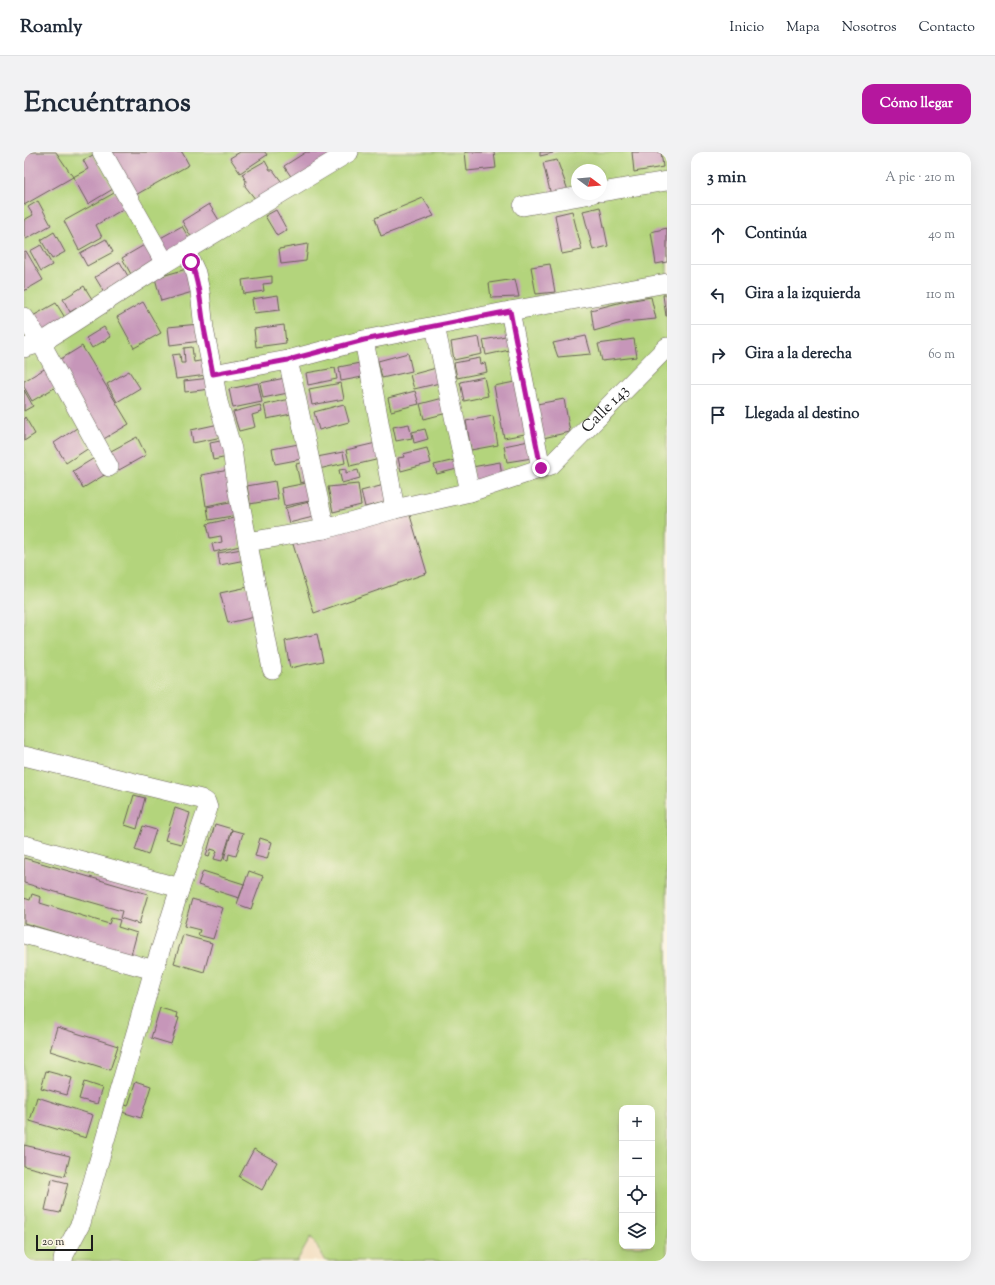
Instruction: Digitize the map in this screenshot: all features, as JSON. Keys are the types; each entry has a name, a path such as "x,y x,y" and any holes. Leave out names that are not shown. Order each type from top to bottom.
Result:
{"street":[{"path":"102,152 165,263"},
{"path":"32,346 165,263 349,152"},
{"path":"607,191 667,181"},
{"path":"523,206 571,198"},
{"path":"186,251 196,273 200,291 204,329 218,402 232,449 237,487 272,669"},
{"path":"213,374 288,360 364,340 510,311 667,283"},
{"path":"510,311 541,468"},
{"path":"24,317 32,346 109,467"},
{"path":"435,326 470,492"},
{"path":"364,340 395,509"},
{"name":"Calle 143","path":"248,542 325,529 395,509 470,492 551,465 667,347"},
{"path":"288,360 325,529"},
{"path":"24,756 201,799 206,802 208,808 180,888 154,970 82,1223 64,1255 63,1261"},
{"path":"24,846 180,888"},
{"path":"24,934 154,970"}],"green space":[{"path":"24,152 667,152 667,1261 326,1261 311,1237 297,1261 24,1261"}],"building":[{"path":"24,152 56,152 73,177 24,205"},
{"path":"108,152 182,152 189,165 132,197"},
{"path":"240,152 265,152 267,155 240,173 230,158"},
{"path":"306,152 340,152 294,181 284,166"},
{"path":"465,152 494,152 496,168 467,171"},
{"path":"540,152 553,152 553,153 540,156"},
{"path":"632,152 661,152 663,167 634,172"},
{"path":"93,155 113,189 88,204 73,177 88,169 83,160"},
{"path":"557,160 569,193 551,195 543,163"},
{"path":"265,161 270,170 273,170 284,185 259,204 245,186 246,181 242,174"},
{"path":"116,192 125,208 96,225 102,237 79,250 64,221"},
{"path":"423,198 434,216 381,236 375,218"},
{"path":"38,201 51,225 26,239 24,235 24,220 33,215 28,207"},
{"path":"209,204 222,225 194,242 182,221"},
{"path":"600,207 608,246 593,250 583,211"},
{"path":"276,210 287,230 277,236 265,216"},
{"path":"572,211 582,250 562,254 555,215"},
{"path":"182,226 191,242 165,256 157,240"},
{"path":"667,228 667,262 656,264 651,232"},
{"path":"54,232 65,252 52,259 41,240"},
{"path":"106,239 113,252 87,266 80,253"},
{"path":"146,244 157,262 132,276 122,258"},
{"path":"308,244 306,261 281,264 279,249"},
{"path":"41,245 52,265 41,271 30,251"},
{"path":"26,251 43,280 24,291 24,252"},
{"path":"120,262 129,278 104,292 95,277"},
{"path":"550,264 555,292 536,294 531,267"},
{"path":"190,268 196,291 161,301 155,278"},
{"path":"272,276 272,283 263,284 264,291 244,294 242,280"},
{"path":"515,279 519,297 491,298 489,283"},
{"path":"84,286 92,299 70,312 63,299"},
{"path":"278,295 280,310 254,313 252,299"},
{"path":"663,295 667,295 667,316 666,316"},
{"path":"651,297 656,319 625,322 594,331 591,310 622,302"},
{"path":"143,302 161,333 134,348 117,317"},
{"path":"56,303 67,321 42,336 31,317"},
{"path":"199,324 201,341 170,345 168,327"},
{"path":"284,325 286,343 256,347 254,329"},
{"path":"104,327 111,337 92,348 86,338"},
{"path":"511,335 514,349 486,355 483,340"},
{"path":"586,336 591,354 558,357 553,343"},
{"path":"479,337 482,354 454,360 451,342"},
{"path":"634,339 637,357 602,361 598,344"},
{"path":"82,346 129,424 102,440 56,362"},
{"path":"192,347 194,362 205,360 207,375 176,379 172,355 180,354 181,363 185,363 184,348"},
{"path":"408,353 412,371 382,378 378,361"},
{"path":"480,358 481,364 485,363 487,372 457,378 454,363"},
{"path":"365,362 368,376 341,381 339,367"},
{"path":"440,367 444,382 414,389 410,375"},
{"path":"46,368 56,387 32,401 24,387 24,381"},
{"path":"335,368 337,379 308,385 306,373"},
{"path":"129,371 140,388 117,402 107,384"},
{"path":"290,377 293,392 263,398 260,383"},
{"path":"484,377 488,396 464,401 460,382"},
{"path":"210,378 211,389 185,392 184,381"},
{"path":"520,381 530,433 504,438 494,386"},
{"path":"258,383 262,402 233,408 229,389"},
{"path":"341,383 344,399 312,405 309,389"},
{"path":"24,390 33,406 24,411"},
{"path":"415,391 419,404 391,411 388,398"},
{"path":"447,397 451,412 424,419 420,404"},
{"path":"294,398 296,413 267,419 264,405"},
{"path":"564,399 570,432 543,438 537,404"},
{"path":"344,404 349,422 319,430 314,412"},
{"path":"260,405 262,412 252,415 255,427 239,431 233,412"},
{"path":"493,416 498,445 471,450 466,421"},
{"path":"25,417 35,434 24,441 24,418"},
{"path":"219,424 222,437 193,443 191,430"},
{"path":"409,424 412,438 396,441 393,427"},
{"path":"77,428 89,448 66,463 54,443"},
{"path":"425,429 428,439 414,443 412,432"},
{"path":"137,437 146,455 119,470 109,452"},
{"path":"225,440 228,457 213,460 210,443"},
{"path":"529,441 532,458 507,462 504,446"},
{"path":"304,443 307,458 275,464 272,449"},
{"path":"376,443 380,459 350,466 346,450"},
{"path":"427,448 431,463 401,471 398,458 404,457 403,454"},
{"path":"343,452 345,463 319,469 317,457"},
{"path":"96,457 106,474 83,488 73,471"},
{"path":"459,459 461,468 437,474 434,465"},
{"path":"309,461 313,480 300,483 296,464"},
{"path":"500,462 502,477 475,483 472,467"},
{"path":"346,469 346,473 358,470 360,478 342,483 339,470"},
{"path":"229,470 235,500 206,506 201,475"},
{"path":"275,481 278,499 250,504 247,486"},
{"path":"312,482 315,500 284,506 281,488"},
{"path":"358,484 361,505 333,512 328,487"},
{"path":"388,484 393,500 365,507 361,491"},
{"path":"313,501 317,516 289,523 285,508"},
{"path":"236,502 238,515 209,520 207,507"},
{"path":"409,512 427,573 314,613 292,541"},
{"path":"238,517 240,546 214,552 212,544 222,542 221,536 210,538 207,524"},
{"path":"242,549 245,560 220,565 218,553"},
{"path":"248,587 255,617 228,623 220,593"},
{"path":"317,634 323,661 290,668 285,641"},
{"path":"134,795 145,798 137,829 125,825"},
{"path":"175,808 190,813 181,844 165,840"},
{"path":"215,824 232,829 222,861 214,859 217,851 211,849 209,857 206,856"},
{"path":"143,826 156,830 148,855 135,850"},
{"path":"232,830 243,833 236,856 229,854 228,860 224,859"},
{"path":"260,838 272,842 267,859 255,856"},
{"path":"24,858 148,894 139,924 120,918 122,911 24,883"},
{"path":"203,871 244,884 239,898 198,885"},
{"path":"249,871 263,876 251,909 237,904"},
{"path":"32,894 41,897 40,903 109,924 111,918 120,920 118,927 137,933 131,955 24,923 24,898 30,900"},
{"path":"192,899 223,908 213,939 198,935 200,930 184,926"},
{"path":"183,935 212,943 204,972 174,963"},
{"path":"160,1008 177,1013 176,1017 179,1018 171,1044 151,1038"},
{"path":"57,1027 118,1046 110,1070 50,1051"},
{"path":"46,1071 72,1078 67,1095 41,1088"},
{"path":"136,1081 151,1086 141,1118 122,1112 125,1105 128,1106"},
{"path":"84,1082 102,1088 97,1104 79,1099"},
{"path":"37,1097 93,1115 86,1138 30,1121"},
{"path":"24,1145 70,1156 65,1176 24,1166"},
{"path":"254,1149 277,1162 262,1190 239,1177"},
{"path":"52,1179 68,1183 60,1213 45,1210"}],"route":[{"path":"191,262 196,273 200,291 204,329 213,374 288,360 364,340 510,311 541,468"}]}
